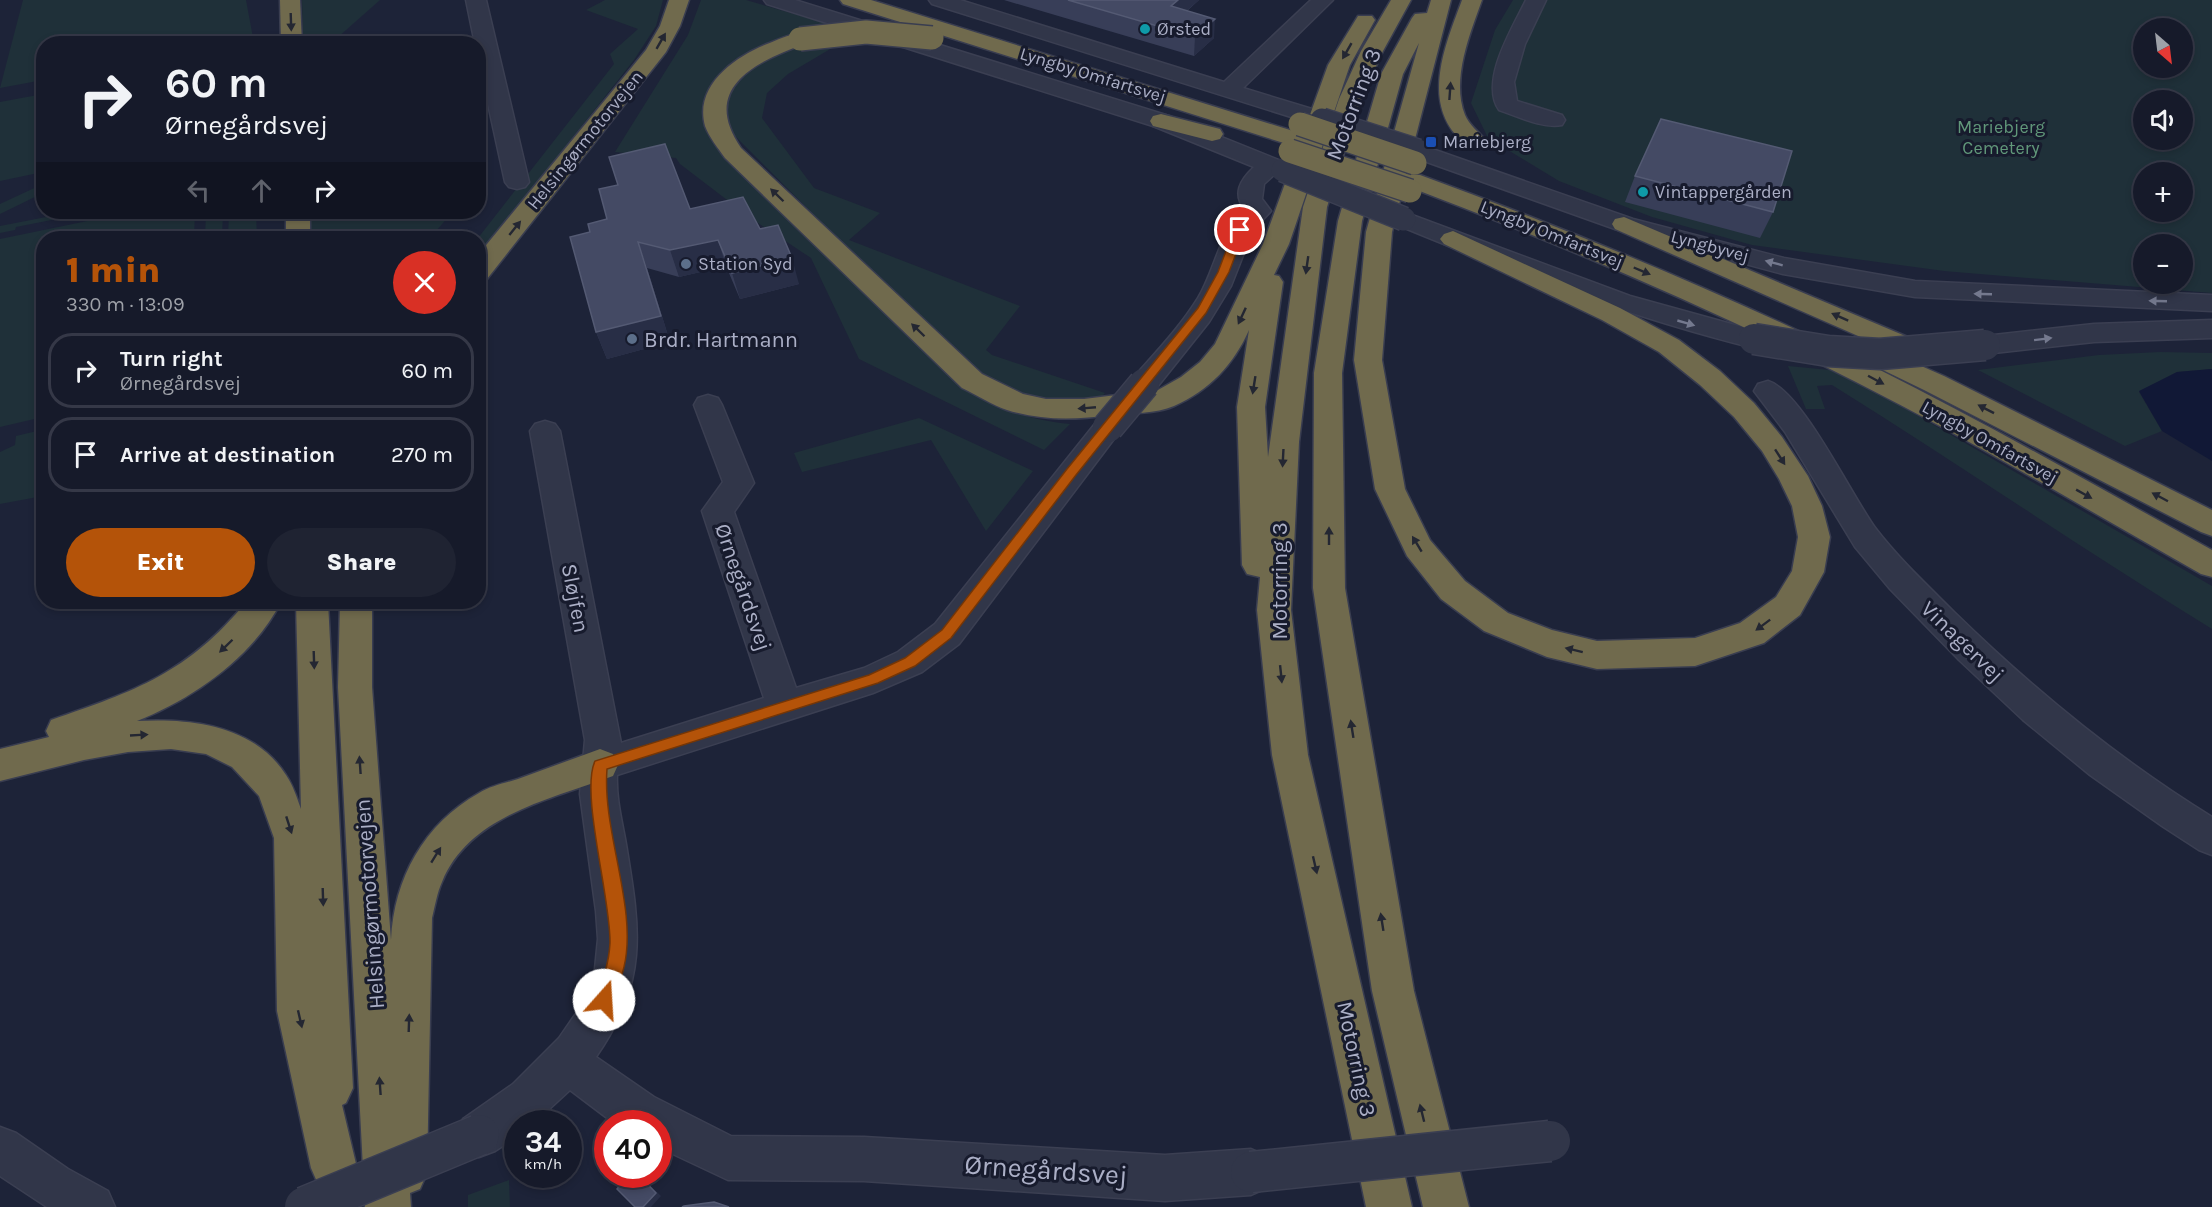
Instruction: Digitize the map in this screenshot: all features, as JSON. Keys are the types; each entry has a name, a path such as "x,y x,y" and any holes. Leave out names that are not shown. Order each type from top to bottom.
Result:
{"highway":[{"path":"290,0 292,36"},
{"name":"Helsingørmotorvejen","path":"486,263 655,52 670,26 679,0"},
{"name":"Lyngby Omfartsvej","path":"850,0 1291,144"},
{"name":"Lyngby Omfartsvej","path":"901,0 1291,144"},
{"path":"1291,144 932,38 873,30 800,39 747,60 732,72 719,91 715,110 717,127 733,153 972,381 1015,402 1046,409 1084,409 1164,399 1191,384 1210,369 1227,348 1276,244 1339,65 1377,0"},
{"name":"Motorring 3","path":"1389,1207 1290,755 1274,610 1284,442 1315,207 1350,99 1371,51 1401,0"},
{"name":"Motorring 3","path":"1436,0 1415,27 1392,74 1350,221 1328,373 1329,577 1393,991 1446,1207"},
{"path":"1441,0 1379,232 1368,360 1389,489 1418,547 1453,590 1496,622 1547,643 1597,655 1695,652 1752,633 1788,606 1808,572 1814,537 1807,506 1772,444 1756,401 1710,378 1669,346 1642,330 1453,239"},
{"path":"1472,0 1459,38 1449,90 1454,115 1474,141"},
{"path":"1161,121 1291,144 1414,171"},
{"name":"Lyngby Omfartsvej","path":"1414,171 1718,304 1867,375 1987,439 2212,565"},
{"name":"Lyngby Omfartsvej","path":"1414,171 1618,240 1770,306 1934,383 2212,524"},
{"path":"1624,224 1778,289 1970,376 2212,502"},
{"path":"1274,610 1259,570 1251,407 1276,244"},
{"path":"0,760 46,738 173,687 213,659 241,632 259,609"},
{"name":"Helsingørmotorvejen","path":"312,609 336,1207"},
{"name":"Helsingørmotorvejen","path":"356,609 355,687 388,1207"},
{"path":"0,765 109,739 133,735 175,734 200,736 220,742 254,763 276,786 292,834 297,1007 334,1168"},
{"path":"403,1207 412,918 424,876 432,860 450,836 493,804 600,765"}],"street":[{"path":"476,0 484,36"},
{"path":"774,0 1161,121"},
{"name":"Lyngbyvej","path":"939,0 1229,89 1291,144 1404,219 1660,316 1754,339 1828,351 1880,354 2094,333 2212,329"},
{"path":"1229,89 1323,0"},
{"path":"1536,0 1515,44 1503,82 1508,105 1554,120"},
{"path":"486,44 517,182"},
{"path":"305,1207 479,1135 511,1115 568,1062 600,1012 616,966 618,941 616,909 598,791 600,765 873,679 910,662 946,634 1203,310 1215,290 1242,225 1259,211 1250,200 1251,187 1261,172 1291,144 1258,86 1252,68"},
{"path":"1474,141 1505,162 1592,212"},
{"name":"Lyngbyvej","path":"1291,144 1592,212 1624,224 1783,266 1915,289 2212,303"},
{"name":"Vinagervej","path":"1756,401 1788,415 1865,538 1910,589 1964,644 2029,705 2092,755 2177,816 2212,838"},
{"name":"Ørnegårdsvej","path":"708,405 739,483 718,511 785,707"},
{"name":"Sløjfen","path":"545,431 603,740 600,765"},
{"name":"Ørnegårdsvej","path":"568,1062 638,1113 728,1158 864,1159 1165,1178 1251,1172 1550,1141"},
{"path":"0,1149 52,1185 92,1207"}],"green space":[{"path":"23,0 246,0 253,36 36,36 36,81 0,88"},
{"path":"302,0 380,0 339,36 303,36"},
{"path":"605,0 663,0 656,26 634,60 486,247 486,231 483,231 614,64 610,54 638,29 586,10"},
{"path":"701,0 746,0 839,27 733,64 715,80 705,98 703,117 713,139 948,374 991,402 1005,408 1036,419 1070,424 1044,450 859,359 811,258 752,219 680,164 676,158 615,152 688,35"},
{"name":"Mariebjerg Cemetery","path":"1513,0 2212,0 2212,293 2193,291 2193,234 2133,234 2133,287 1944,271 1752,245 1652,217 1559,181 1488,138 1471,103 1495,30"},
{"path":"800,45 837,45 788,74 767,93 762,118 814,188 880,213 849,240 1020,306 986,350 992,355 1105,393 1094,405 1051,404 1005,389 966,363 924,325 734,135 727,116 726,100 731,86 740,75 753,66"},
{"path":"36,95 36,173 0,181 0,102"},
{"path":"36,187 36,196 0,214 0,204"},
{"path":"36,219 57,219 16,227 15,230 0,233 0,226"},
{"path":"97,219 195,219 194,231 39,231"},
{"path":"206,219 223,219 222,231 205,231"},
{"path":"229,219 256,219 257,231 228,231"},
{"path":"310,219 446,219 436,231 311,231"},
{"path":"36,232 36,419 0,427 0,239"},
{"path":"2160,352 2212,353 2212,369 2177,372 2139,392 2162,431 2125,446 1978,370 2099,355"},
{"path":"1788,366 1830,370 1870,388 2212,586 2212,629 1832,385 1817,386 1825,409 1806,409"},
{"path":"919,418 1033,471 986,531 931,440 802,472 794,453"},
{"path":"36,431 36,497 0,504 0,452 15,445 16,436"},
{"path":"504,1182 504,1188 509,1188 510,1207 468,1207 468,1195"}],"water":[{"path":"2212,369 2212,461 2162,431 2139,391 2177,372"}],"building":[{"path":"1068,0 1178,0 1171,6 1215,19 1195,37"},
{"path":"1661,119 1792,151 1773,212 1635,176"},
{"name":"Station Syd","path":"665,144 690,209 743,197 760,229 778,225 792,258 732,273 718,240 670,250 638,242 661,316 596,332 570,237 590,232 588,224 607,219 599,189 618,185 609,157"},
{"path":"651,1188 656,1193 643,1207 635,1207 617,1189"},
{"path":"714,1202 729,1207 682,1207 684,1206"}],"place":[{"name":"Ørsted","path":"1145,29"},
{"name":"Mariebjerg","path":"1431,142"},
{"name":"Vintappergården","path":"1643,192"},
{"name":"Station Syd","path":"686,264"},
{"name":"Brdr. Hartmann","path":"632,339"}],"route":[{"path":"604,1000 616,966 618,941 616,909 598,791 600,765 873,679 910,662 946,634 1072,472 1203,310 1224,272 1240,230"}]}
